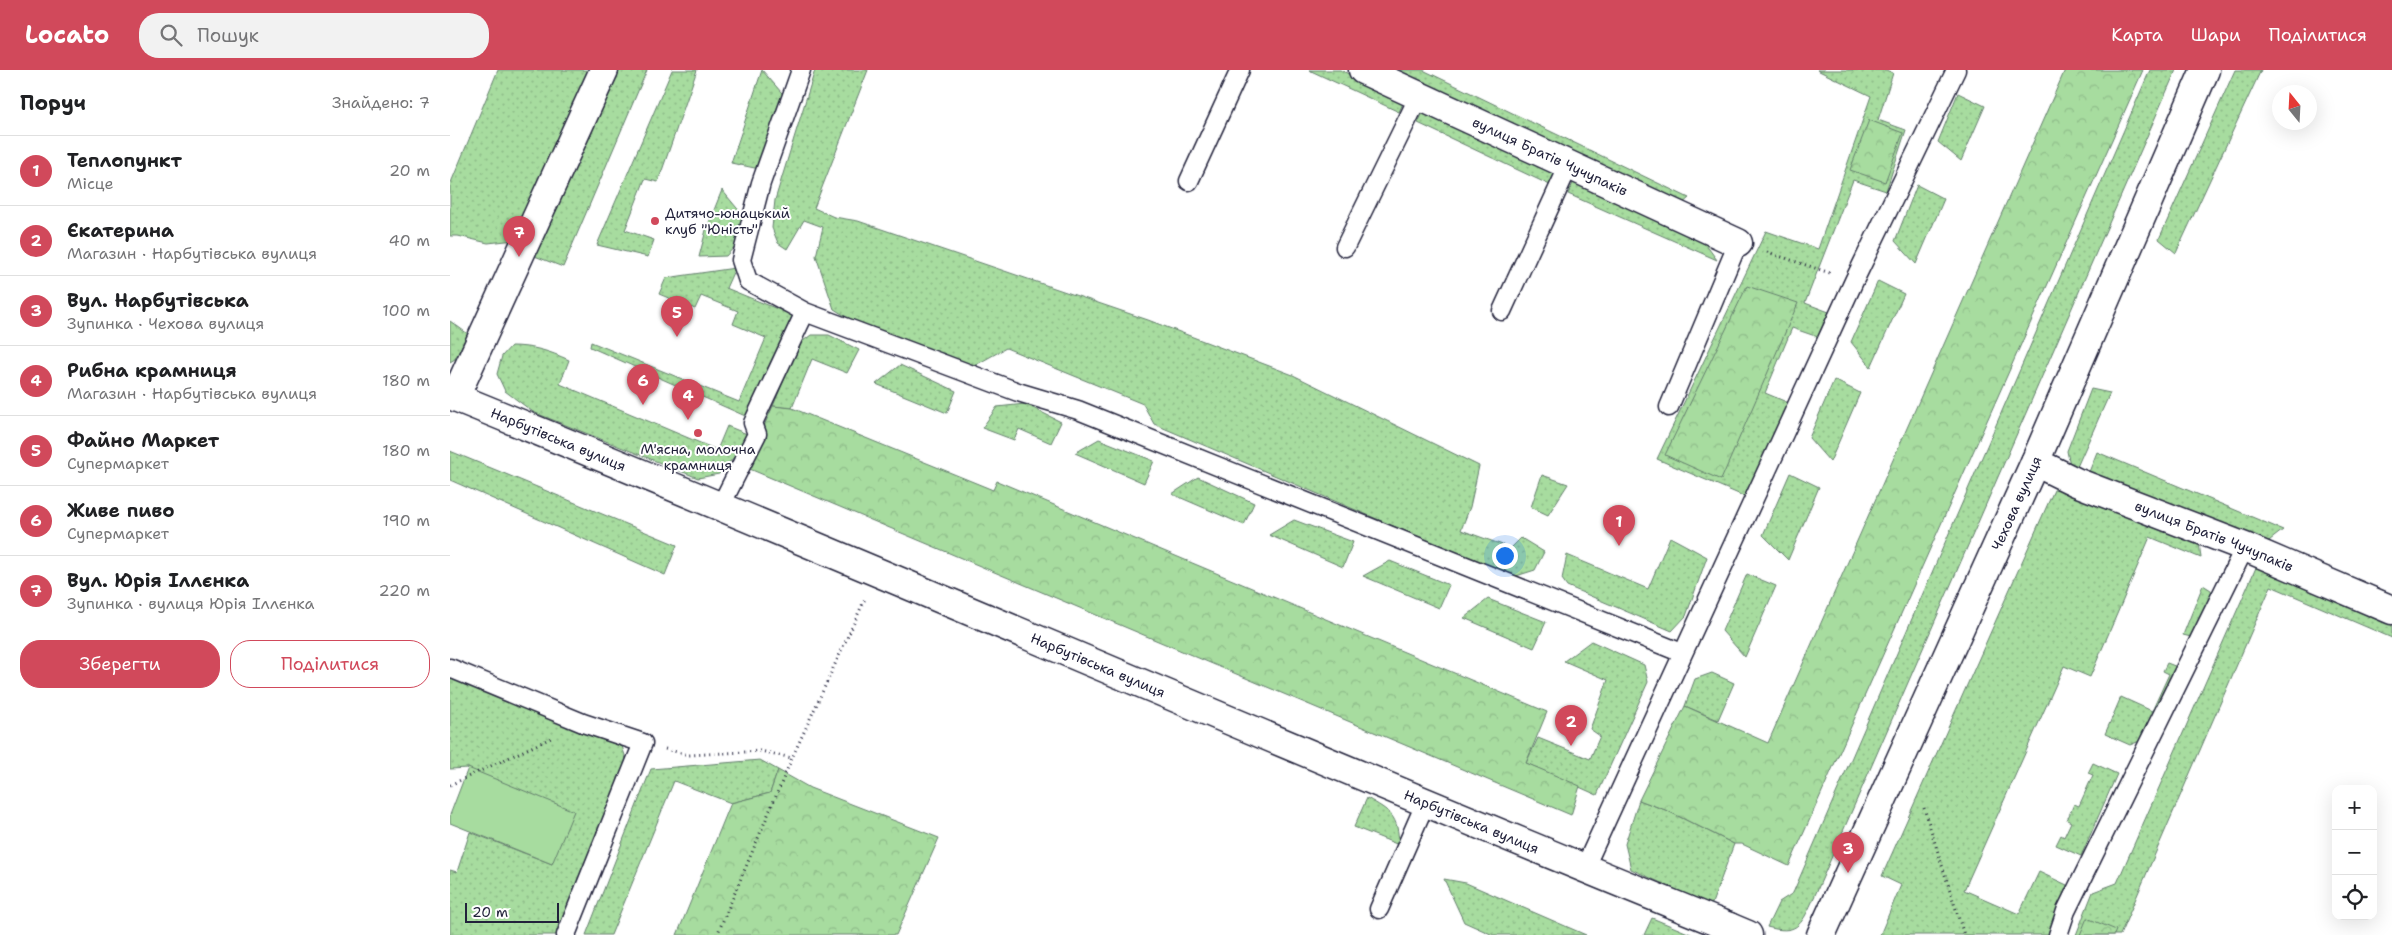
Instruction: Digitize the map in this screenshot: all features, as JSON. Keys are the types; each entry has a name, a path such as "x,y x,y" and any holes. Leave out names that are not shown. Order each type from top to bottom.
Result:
{"street":[{"path":"453,396 604,70"},
{"name":"вулиця Братів Чучупаків","path":"1363,70 1738,243"},
{"name":"Чехова вулиця","path":"1821,935 2035,462 2205,70"},
{"name":"Нарбутівська вулиця","path":"453,396 721,505 1425,804 1738,931"},
{"name":"вулиця Братів Чучупаків","path":"2035,462 2076,482 2245,547 2392,610"}],"lane":[{"path":"801,70 760,183 740,260 748,281 805,312 1018,392 1078,410 1682,654"},
{"path":"1189,181 1240,70"},
{"path":"1584,869 1854,280 1956,70"},
{"path":"1345,247 1419,96"},
{"path":"1502,311 1569,165"},
{"path":"1669,407 1738,243"},
{"path":"721,505 756,434 753,423 805,312"},
{"path":"2058,935 2066,911 2245,547"},
{"path":"450,668 584,723 643,743 566,935"},
{"path":"1379,910 1425,804"}],"path":[{"path":"1738,243 1854,280"},
{"path":"717,935 792,758 860,613 877,571"},
{"path":"450,785 584,723"},
{"path":"643,743 689,755 761,751 792,758"},
{"path":"1924,808 1964,935"}],"green space":[{"path":"498,70 590,70 515,240 488,243 450,236 450,185"},
{"path":"618,70 647,70 563,267 532,255"},
{"path":"672,70 697,70 658,182 645,179 625,230 654,240 648,257 597,245"},
{"path":"762,70 788,100 764,170 731,163"},
{"path":"815,70 868,70 814,208 834,217 858,221 1148,320 1293,375 1479,466 1470,507 1461,530 1511,548 1521,538 1544,552 1535,570 1513,577 1154,424 1143,404 1006,348 972,367 858,324 834,309 816,256 823,227 804,220 787,249 778,243 772,228 775,200"},
{"path":"1309,70 1340,70 1405,99 1399,112"},
{"path":"1392,70 1423,70 1689,198 1681,205"},
{"path":"1817,70 1886,70 1893,73 1878,120 1906,130 1886,191 1853,180 1805,303 1829,312 1818,337 1792,328 1765,393 1789,403 1748,498 1657,459 1766,231 1818,249 1871,96"},
{"path":"2065,70 2143,70 1789,866 1742,844 1734,844 1668,811 1639,800 1685,706 1768,743"},
{"path":"2150,70 2176,70 1812,902 1801,923 1791,929 1767,927 1779,902 1793,893"},
{"path":"2235,70 2261,70 2176,253 2159,239"},
{"path":"1958,93 1985,106 1961,161 1938,142"},
{"path":"1425,108 1559,170 1552,186 1418,123"},
{"path":"1869,120 1903,133 1885,182 1850,170"},
{"path":"1575,179 1701,238 1717,260 1568,194"},
{"path":"1917,185 1944,199 1916,264 1895,241"},
{"path":"722,190 746,219 737,244 726,256 699,257 706,230"},
{"path":"735,268 726,288 797,317 752,419 590,347 591,342 739,402 766,338 733,324 738,311 701,296 695,309 659,294 666,278"},
{"path":"1878,281 1904,294 1871,367 1851,342"},
{"path":"1747,286 1798,303 1721,480 1665,455"},
{"path":"450,321 468,334 455,359 450,362"},
{"path":"811,335 829,335 859,350 847,373 812,359 792,408 773,406 799,344"},
{"path":"511,346 541,350 569,360 560,384 717,450 727,426 747,434 735,456 719,474 698,478 533,412 505,391 497,374 502,356"},
{"path":"900,365 956,391 947,413 876,384"},
{"path":"1834,380 1860,393 1830,462 1809,438"},
{"path":"2091,389 2110,393 2076,469 2070,465 2067,451"},
{"path":"1025,404 1061,422 1051,443 1019,429 1014,440 982,428 997,407"},
{"path":"773,406 792,408 993,490 997,481 1547,712 1526,763 1580,786 1571,815 745,467"},
{"path":"1099,439 1154,461 1144,483 1075,453"},
{"path":"450,451 677,545 665,575 450,480"},
{"path":"2097,452 2283,530 2265,544 2089,472"},
{"path":"1790,473 1819,487 1788,560 1763,535"},
{"path":"1542,475 1568,484 1548,515 1531,507"},
{"path":"1198,477 1254,503 1244,525 1172,494"},
{"path":"2071,487 2199,542 2201,558 2150,537 2090,677 2064,666 1964,890 2019,914 2039,872 2067,885 2050,935 1880,935 1901,885 1882,876 2054,490"},
{"path":"1294,520 1353,542 1343,567 1269,535"},
{"path":"1670,537 1707,557 1686,616 1672,631 1567,586 1562,579 1567,555 1648,589"},
{"path":"1390,561 1449,585 1439,608 1363,576"},
{"path":"2258,563 2392,622 2392,638 2271,586 2120,935 2076,935 2093,892 2117,883"},
{"path":"1747,574 1776,586 1745,657 1722,631"},
{"path":"2203,585 2211,590 2212,595 2191,637 2183,635"},
{"path":"1488,599 1546,622 1534,648 1464,618"},
{"path":"1591,641 1644,665 1648,682 1597,795 1526,763 1538,738 1590,759 1600,736 1590,729 1608,680 1564,661"},
{"path":"2167,663 2180,668 2142,740 2130,745 2105,734 2121,697 2152,711 2169,674 2163,671"},
{"path":"1712,673 1734,683 1718,720 1685,706 1695,679"},
{"path":"450,678 622,746 627,762 562,935 450,935 450,870 457,872 470,832 552,864 468,768 450,769"},
{"path":"760,760 778,770 770,793 731,803 674,781 611,935 586,935 651,769"},
{"path":"2093,763 2117,774 2081,856 2056,845 2061,835 2064,837 2071,822 2067,820 2074,804 2079,806 2093,775 2088,773"},
{"path":"468,768 574,811 552,864 450,823 450,815"},
{"path":"778,770 810,788 939,838 896,935 677,935 731,803 770,793"},
{"path":"1367,798 1392,816 1397,827 1399,845 1354,827"},
{"path":"1639,800 1668,811 1734,844 1711,906 1631,869 1625,844"},
{"path":"1444,879 1466,883 1586,935 1493,935 1464,922"},
{"path":"1652,918 1693,935 1644,935"},
{"path":"2087,918 2116,930 2114,935 2080,935"}],"place":[{"name":"Дитячо-юнацький клуб \"Юність\"","path":"655,221"},
{"name":"Вул. Юрія Іллєнка","path":"519,257"},
{"name":"Файно Маркет","path":"677,337"},
{"name":"Живе пиво","path":"643,405"},
{"name":"Рибна крамниця","path":"688,420"},
{"name":"М'ясна, молочна крамниця","path":"698,433"},
{"name":"Теплопункт","path":"1619,546"},
{"name":"Єкатерина","path":"1571,746"},
{"name":"Вул. Нарбутівська","path":"1848,873"}]}
